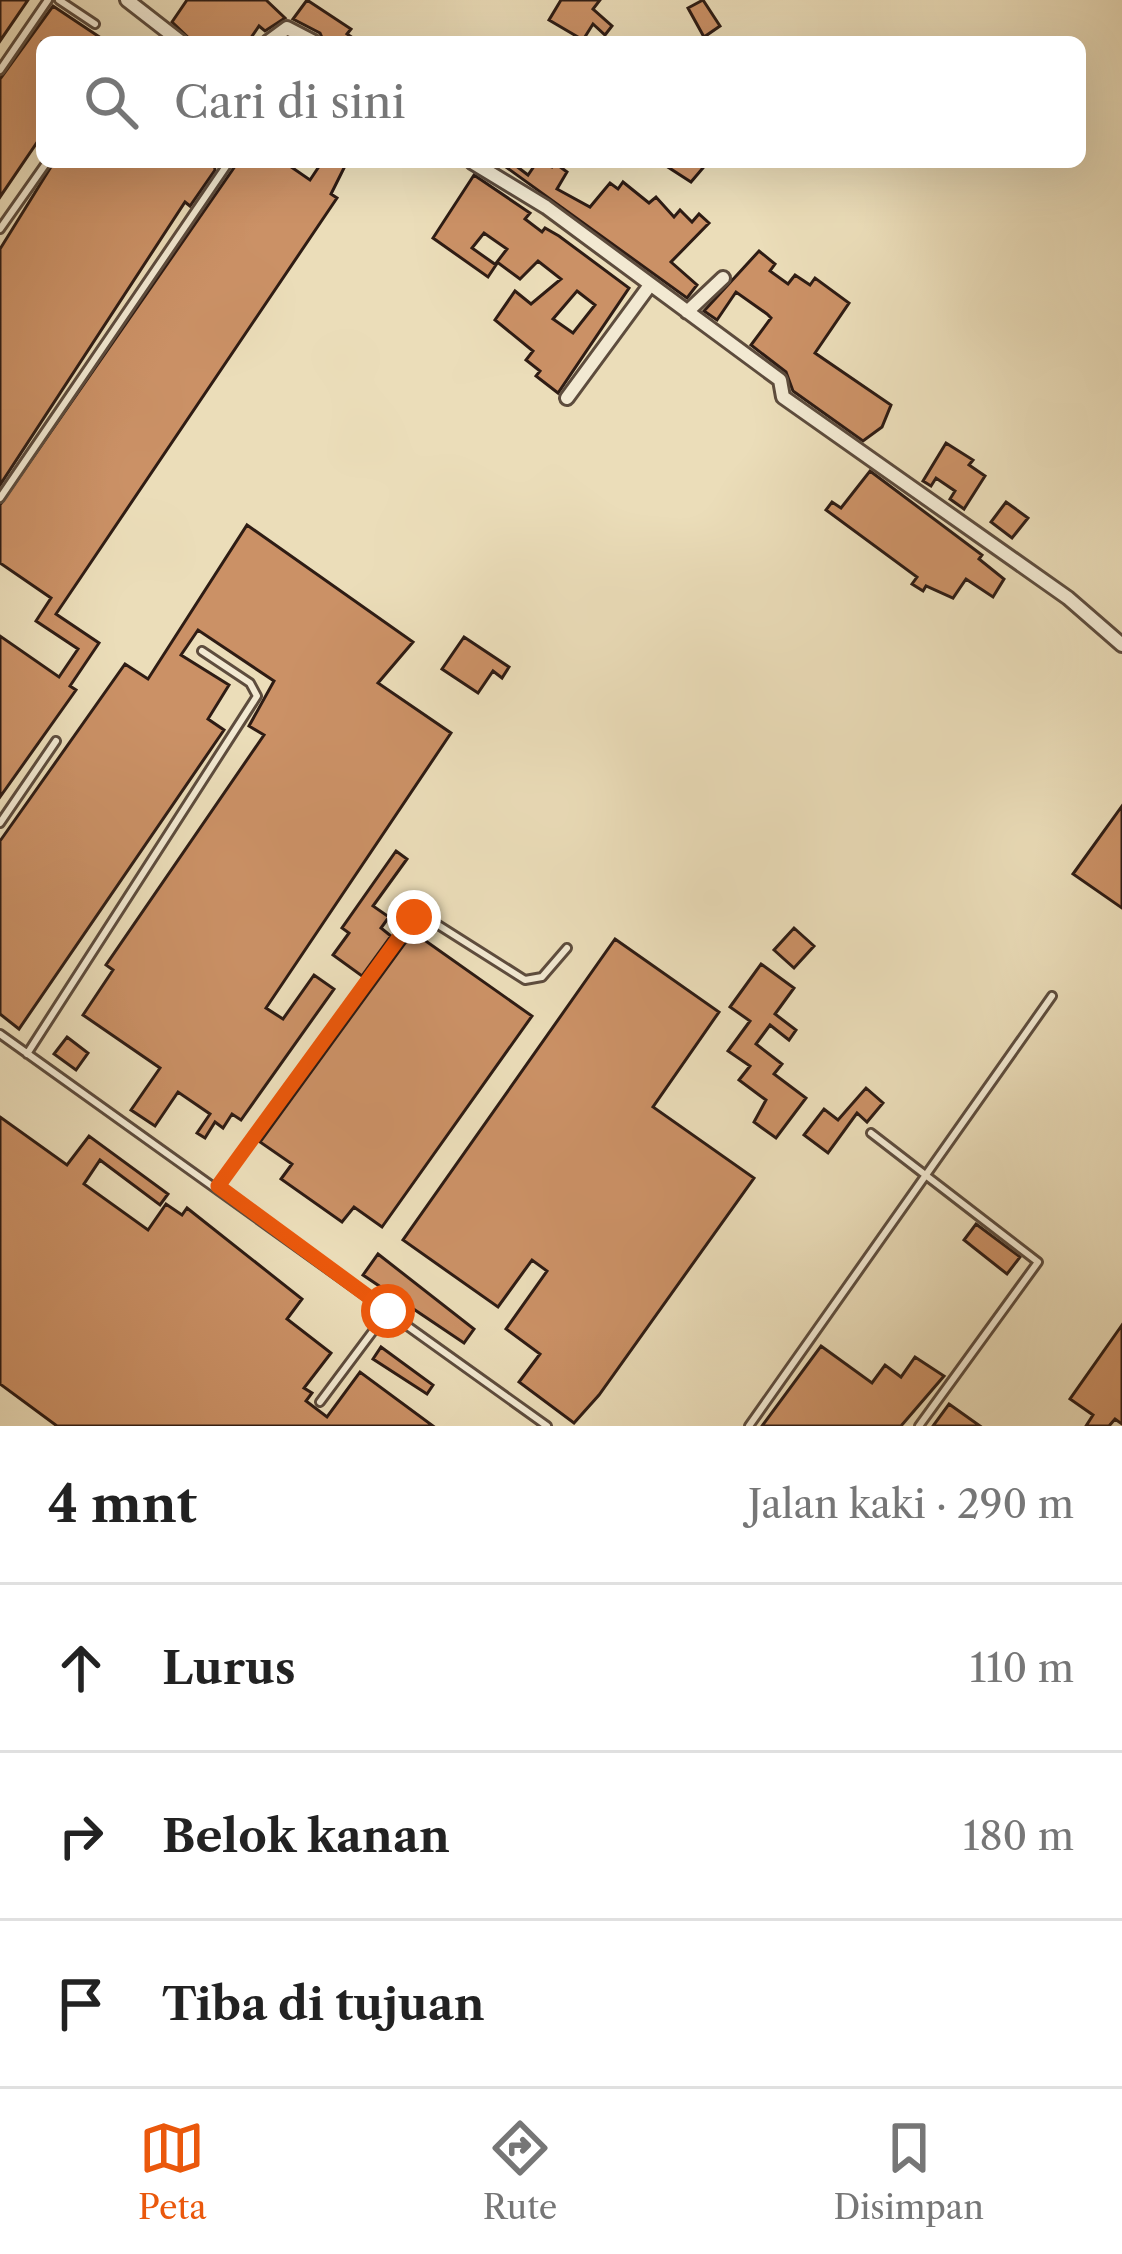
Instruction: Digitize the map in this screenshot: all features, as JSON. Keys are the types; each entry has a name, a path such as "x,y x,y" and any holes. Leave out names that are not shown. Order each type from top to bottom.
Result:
{"street":[{"path":"128,0 173,36"},
{"path":"276,36 287,28 302,36"},
{"path":"482,168 546,207 780,380 782,397 1051,585 1122,645"},
{"path":"687,312 723,278"},
{"path":"567,398 650,285"}],"lane":[{"path":"0,70 48,0"},
{"path":"59,0 94,24"},
{"path":"0,229 43,168"},
{"path":"0,498 225,168"},
{"path":"27,1054 257,696 250,683 202,651"},
{"path":"0,823 56,741"},
{"path":"218,1186 414,917 424,916 525,980 542,977 567,948"},
{"path":"749,1426 1052,997"},
{"path":"0,1034 547,1426"},
{"path":"871,1133 1038,1262 919,1426"},
{"path":"320,1402 388,1311"}],"building":[{"path":"0,0 28,0 0,41"},
{"path":"187,0 266,0 285,18 265,31 259,26 252,36 187,36 172,22"},
{"path":"307,0 351,29 350,36 321,36 293,19"},
{"path":"561,0 600,0 593,9 612,26 605,35 593,24 586,36 576,36 549,20"},
{"path":"703,0 720,26 703,36 688,8"},
{"path":"53,6 98,36 36,36 36,144 0,197 0,79"},
{"path":"50,168 215,168 190,206 185,202 0,485 0,249"},
{"path":"234,168 293,168 310,180 318,168 344,168 331,194 337,198 56,614 99,643 70,686 76,690 0,797 0,636 59,677 78,649 36,621 51,598 0,563 0,505"},
{"path":"507,168 519,168 528,175 533,168 562,168 567,172 557,189 590,207 610,183 618,189 623,182 649,203 656,197 674,217 680,210 692,222 699,214 709,223 671,262 697,285 687,298"},
{"path":"669,168 703,168 691,182"},
{"path":"474,175 530,213 525,219 542,232 545,228 559,236 629,288 558,393 536,376 540,371 526,360 533,351 495,320 515,291 531,304 561,279 538,261 520,279 497,262 507,249 484,233 472,248 496,265 488,277 433,238","holes":["577,291 595,305 573,333 553,319"]},
{"path":"759,251 775,264 770,271 788,284 795,275 810,285 815,278 849,303 815,353 891,405 882,427 863,441 793,391 786,372 751,345 771,318 767,314 736,292 717,320 704,311"},
{"path":"946,443 973,460 969,465 985,476 964,509 950,499 955,491 936,478 931,486 923,481"},
{"path":"870,471 982,555 979,559 1004,579 993,597 966,579 953,598 926,586 923,591 912,584 917,577 826,510 832,502 841,508"},
{"path":"1006,502 1028,518 1012,538 991,522"},
{"path":"247,525 413,642 378,683 451,733 266,1008 283,1019 314,975 334,989 241,1120 232,1114 223,1128 215,1122 205,1138 197,1133 210,1114 178,1092 155,1126 131,1110 160,1068 83,1015 113,970 106,965 264,735 249,726 274,681 198,630 181,655 229,685 208,719 224,730 19,1029 0,1014 0,841 125,664 148,679"},
{"path":"464,637 509,667 502,678 493,671 478,693 442,669"},
{"path":"1122,806 1122,908 1073,874"},
{"path":"396,851 407,859 373,906 389,917 381,928 391,936 362,976 333,955 349,933 342,928"},
{"path":"794,928 814,946 794,968 774,950"},
{"path":"413,932 532,1016 382,1227 354,1207 342,1222 281,1179 292,1164 260,1142"},
{"path":"615,939 719,1012 653,1107 754,1178 574,1423 519,1382 540,1354 506,1329 547,1271 532,1260 498,1307 403,1240"},
{"path":"761,964 794,988 775,1014 796,1030 789,1040 770,1025 756,1044 782,1064 774,1074 806,1098 776,1138 754,1122 766,1100 739,1080 750,1066 728,1051 750,1021 730,1007"},
{"path":"67,1037 88,1053 76,1070 54,1054"},
{"path":"866,1088 883,1103 867,1122 857,1113 828,1153 804,1135 824,1109 838,1120"},
{"path":"0,1117 67,1165 89,1136 168,1194 160,1205 100,1160 84,1184 148,1230 166,1204 182,1215 187,1208 302,1299 287,1319 331,1353 304,1388 312,1393 306,1401 327,1417 360,1372 433,1426 57,1426 0,1384"},
{"path":"976,1224 1020,1257 1007,1274 964,1240"},
{"path":"378,1254 474,1329 464,1343 363,1275"},
{"path":"1122,1325 1122,1424 1115,1419 1109,1426 1086,1426 1093,1415 1070,1399"},
{"path":"821,1346 872,1383 885,1365 901,1377 915,1357 944,1376 901,1426 762,1426"},
{"path":"381,1347 433,1385 427,1394 373,1359"},
{"path":"949,1404 980,1426 933,1426"}],"route":[{"path":"388,1311 218,1186 414,917"}]}
